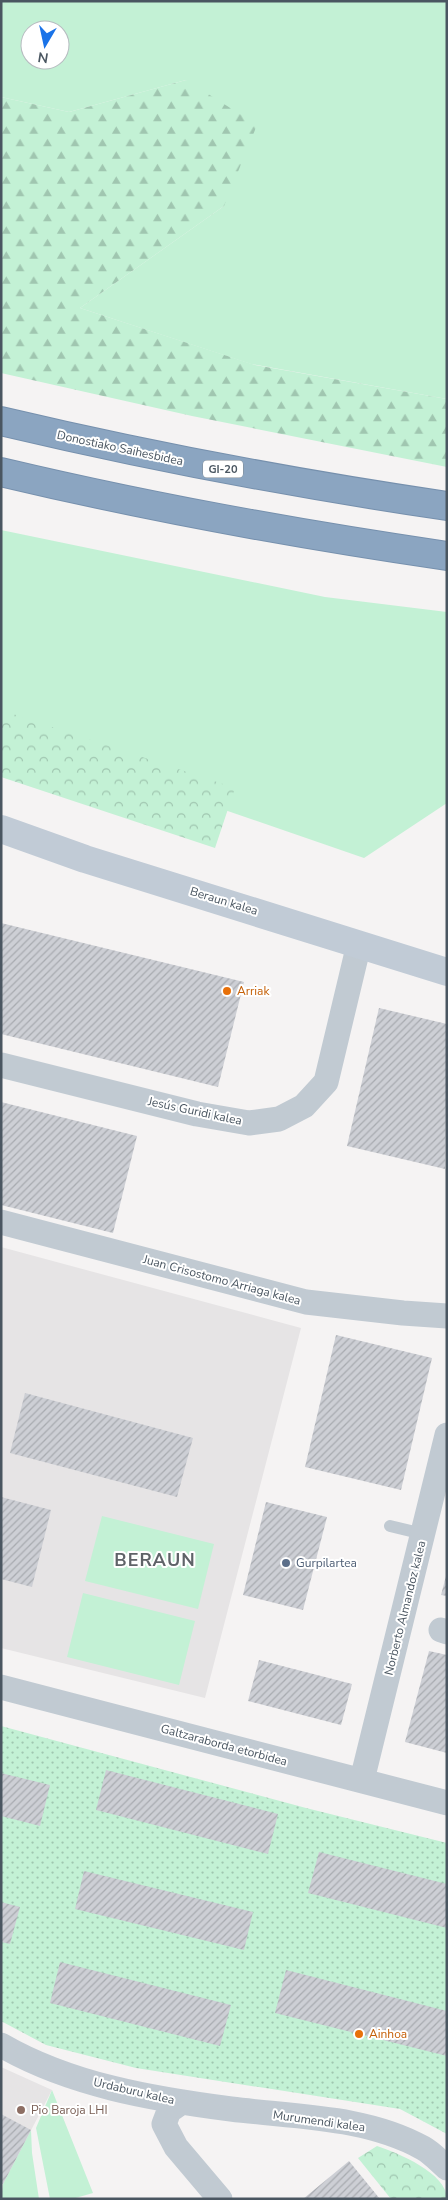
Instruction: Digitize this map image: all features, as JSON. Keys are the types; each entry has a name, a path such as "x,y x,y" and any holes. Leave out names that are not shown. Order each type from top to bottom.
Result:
{"highway":[{"name":"Donostiako Saihesbidea","path":"1,422 96,444 224,469 447,506"},
{"path":"1,472 84,492 209,517 447,556"}],"street":[{"name":"Beraun kalea","path":"1,829 85,859 447,972"},
{"name":"Jesús Guridi kalea","path":"1,1065 197,1114 249,1123 279,1119 304,1106 326,1082 359,944"},
{"name":"Juan Crisostomo Arriaga kalea","path":"1,1222 306,1302 447,1316"},
{"name":"Norberto Almandoz kalea","path":"362,1780 423,1534 443,1465 447,1435"},
{"name":"Galtzaraborda etorbidea","path":"1,1687 447,1803"},
{"name":"Urdaburu kalea","path":"1,2045 52,2069 109,2087 182,2102"},
{"name":"Urdaburu kalea","path":"182,2102 169,2111 164,2124 176,2147 220,2199"},
{"name":"Murumendi kalea","path":"182,2102 347,2122 386,2132 424,2149 447,2168"}],"lane":[{"path":"390,1526 423,1534"}],"shaded area":[{"path":"1,1247 301,1328 205,1698 1,1648"},
{"name":"Pio Baroja LHI","path":"1,2067 52,2090 3,2184 1,2184"}],"green space":[{"path":"1,1 447,1 447,399 251,364 80,308 224,206 186,80 69,112 1,97"},
{"path":"186,80 257,125 224,206 80,308 255,365 447,399 447,467 192,416 1,373 1,97 69,112"},
{"path":"1,530 325,597 447,612 447,803 364,858 1,733"},
{"path":"1,710 235,788 215,848 1,777"},
{"path":"102,1516 214,1544 198,1609 85,1581"},
{"path":"83,1593 195,1621 179,1685 67,1657"},
{"path":"1,1726 306,1808 447,1843 447,2134 400,2109 136,2068 46,2045 1,2021"},
{"path":"52,2090 93,2193 72,2199 50,2199 36,2128"},
{"path":"31,2130 32,2153 39,2199 1,2199 3,2184"},
{"path":"377,2146 420,2165 439,2181 445,2190 447,2199 391,2199 358,2158"}],"building":[{"path":"1,923 244,982 218,1087 1,1034"},
{"path":"379,1008 447,1024 445,1169 347,1146"},
{"path":"1,1102 137,1136 113,1233 1,1205"},
{"path":"336,1335 432,1358 401,1490 305,1467"},
{"path":"25,1393 193,1438 177,1497 10,1453"},
{"path":"1,1497 51,1510 32,1587 1,1579"},
{"path":"266,1502 327,1517 303,1610 243,1595"},
{"path":"447,1576 447,1596 441,1595"},
{"path":"429,1651 447,1655 447,1753 405,1742"},
{"path":"259,1660 352,1684 341,1725 248,1701"},
{"path":"106,1770 278,1814 268,1854 96,1810"},
{"path":"1,1773 50,1785 40,1826 1,1816"},
{"path":"319,1852 447,1884 447,1928 308,1893"},
{"path":"84,1871 253,1912 244,1950 75,1909"},
{"path":"1,1902 20,1907 10,1944 1,1942"},
{"path":"60,1962 231,2005 220,2046 50,2003"},
{"path":"286,1970 447,2011 447,2056 275,2013"},
{"name":"Pio Baroja LHI","path":"1,2114 31,2130 3,2184 1,2184"},
{"path":"349,2161 380,2199 303,2199"}],"place":[{"name":"Arriak","path":"227,991"},
{"name":"Gurpilartea","path":"286,1563"},
{"name":"Ainhoa","path":"359,2034"},
{"name":"Pio Baroja LHI","path":"21,2110"}],"district":[{"name":"BERAUN","path":"155,1560"}]}
